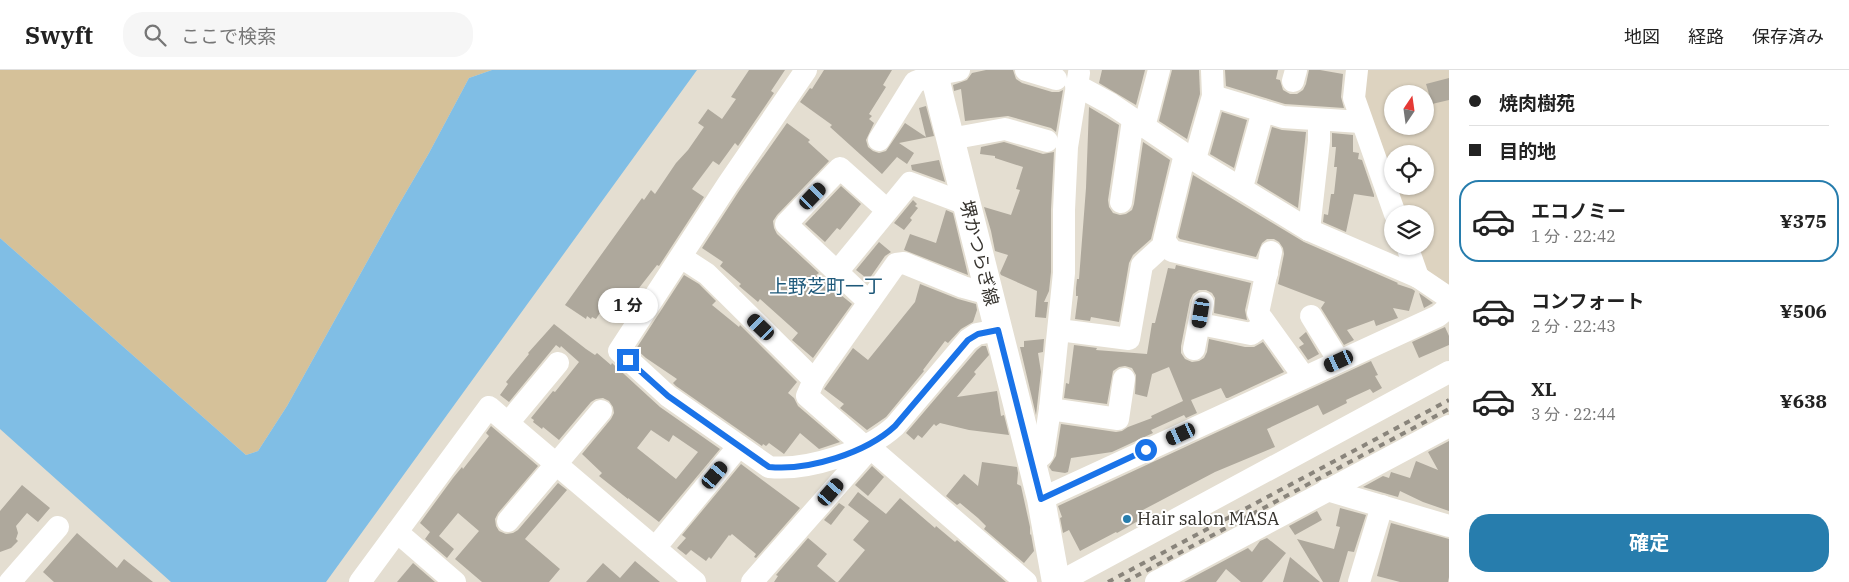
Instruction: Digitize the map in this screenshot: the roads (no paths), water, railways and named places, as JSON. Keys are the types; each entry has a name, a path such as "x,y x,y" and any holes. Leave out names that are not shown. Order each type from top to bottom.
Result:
{"main road":[{"name":"堺かつらぎ線","path":"942,72 950,139 1041,499 1056,582"}],"street":[{"path":"806,70 728,184 620,351 668,396 769,467 783,468 825,461 849,454 885,436 968,340 978,334 998,330"},
{"path":"1026,70 1071,78 1139,124 1309,230 1418,277 1449,298"},
{"path":"1120,202 1139,124 1159,70"},
{"path":"1212,70 1213,96 1190,156 1164,240 1172,251 1269,263 1258,313 1304,377"},
{"path":"1357,70 1354,98 1392,205"},
{"path":"879,140 915,82 942,72"},
{"path":"1032,464 1043,454 1059,330 1064,273 1064,210 1071,78"},
{"path":"1213,96 1283,117 1361,122"},
{"path":"1242,187 1263,111"},
{"path":"1309,230 1319,141 1319,120"},
{"path":"950,139 1005,129 1048,141"},
{"path":"869,302 786,224 840,168 888,210"},
{"path":"838,272 910,183 966,204"},
{"path":"1059,330 1129,339 1142,264 1166,243"},
{"path":"1410,255 1418,277"},
{"path":"681,257 707,274 814,380"},
{"path":"989,294 962,287 904,263 896,264 814,380 807,396 1026,582"},
{"path":"1041,499 1438,316 1449,306"},
{"path":"1194,349 1201,313 1251,334 1265,324"},
{"path":"1311,316 1339,361"},
{"path":"508,423 558,363"},
{"path":"1060,582 1449,372"},
{"path":"1050,409 1118,419 1124,379"},
{"path":"360,582 489,407 695,582"},
{"path":"508,522 601,411"},
{"path":"1156,582 1449,426"},
{"path":"655,548 739,446"},
{"path":"752,582 867,446"},
{"path":"1327,490 1449,526"},
{"path":"1359,582 1382,506"},
{"path":"10,582 58,527"},
{"path":"396,532 455,582"}],"water":[{"path":"492,70 697,70 326,582 171,582 0,429 0,238 246,455 258,451 287,406 469,78"}],"railway":[{"path":"1108,582 1449,400"},
{"path":"1125,582 1449,409"}],"place":[{"name":"Hair salon MASA","path":"1127,519"}],"district":[{"name":"上野芝町一丁","path":"826,286"}]}
